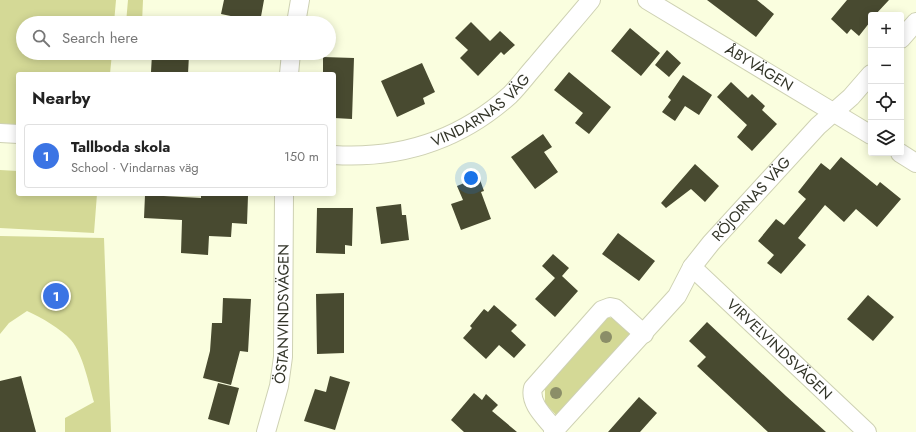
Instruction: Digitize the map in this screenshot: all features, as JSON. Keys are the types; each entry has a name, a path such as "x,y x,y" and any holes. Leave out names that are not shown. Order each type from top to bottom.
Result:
{"street":[{"path":"297,16 300,0"},
{"name":"VINDARNAS VÄG","path":"336,155 375,156 398,152 444,138 468,125 510,94 591,0"},
{"name":"ÅBYVÄGEN","path":"647,0 868,133"},
{"path":"904,36 916,22"},
{"path":"289,72 290,60"},
{"name":"RÖJORNAS VÄG","path":"644,334 615,308 610,307 602,310 533,388 531,394 535,404 554,431 644,334 677,296 692,267 711,243 818,126 851,97 868,77"},
{"path":"0,133 16,134"},
{"path":"904,156 916,163"},
{"name":"ÖSTANVINDSVÄGEN","path":"266,432 279,386 283,357 284,196"},
{"name":"VIRVELVINDSVÄGEN","path":"692,267 867,432"}],"green space":[{"path":"0,0 116,0 115,16 16,16 16,60 111,60 110,72 16,72 16,127 0,125"},
{"path":"128,0 143,0 142,16 127,16"},
{"path":"0,170 16,171 16,196 97,196 94,233 0,228"},
{"path":"0,236 104,238 111,432 65,432 65,418 94,402 79,353 71,340 62,331 27,311 9,323 0,334"},
{"path":"607,317 620,320 630,334 557,416 545,403 545,383"}],"building":[{"path":"224,0 264,0 261,16 231,16 221,14"},
{"path":"707,0 757,0 774,14 756,37"},
{"path":"847,0 889,0 878,12 868,12 868,25 859,36 851,29 847,34 831,19"},
{"path":"471,22 490,41 500,31 515,45 504,55 501,52 478,76 460,58 468,50 455,38"},
{"path":"630,28 660,53 641,76 611,51"},
{"path":"667,50 681,63 669,77 655,65"},
{"path":"336,57 354,58 352,119 336,118 336,72 323,72 323,60 336,60"},
{"path":"152,60 189,60 188,72 151,72"},
{"path":"422,63 435,92 423,98 425,104 397,117 381,81"},
{"path":"569,72 611,107 589,134 575,123 583,113 554,90"},
{"path":"683,75 712,95 699,115 685,106 675,121 662,112 671,100 668,97"},
{"path":"731,82 748,98 752,94 765,106 762,110 777,124 752,151 737,137 747,125 717,97"},
{"path":"543,134 552,147 544,152 558,172 535,189 511,157"},
{"path":"841,157 877,186 880,182 901,199 877,227 856,209 844,222 825,205 798,238 806,245 781,274 767,263 774,255 758,241 776,219 784,225 806,199 798,192 821,163 830,170"},
{"path":"695,164 719,186 705,202 691,189 666,208 661,203"},
{"path":"479,177 484,191 481,192 491,219 461,230 451,204 463,200 457,186"},
{"path":"145,196 201,198 201,196 248,196 247,224 232,223 231,237 209,236 208,255 181,253 182,220 144,218"},
{"path":"401,204 402,215 406,215 409,240 381,244 376,207"},
{"path":"317,208 353,208 352,246 345,245 345,254 316,253"},
{"path":"618,233 655,261 639,281 602,254"},
{"path":"553,254 569,268 562,276 578,291 555,317 535,299 555,278 542,266"},
{"path":"344,293 344,353 317,354 316,294"},
{"path":"868,295 894,317 873,341 847,319"},
{"path":"223,298 251,299 248,352 240,351 231,385 203,378 210,351 212,323 222,323"},
{"path":"494,305 517,325 511,331 526,345 514,358 499,345 486,359 463,338 472,328 470,326 484,309 488,312"},
{"path":"707,322 826,432 768,432 697,366 706,357 689,341"},
{"path":"21,376 36,432 0,432 0,381"},
{"path":"330,376 350,382 335,430 304,421 315,389 326,392"},
{"path":"218,383 239,388 229,425 208,419"},
{"path":"474,393 482,400 486,394 498,405 492,411 517,432 464,432 451,420"},
{"path":"639,397 657,413 640,432 608,432"}],"place":[{"name":"Tallboda skola","path":"56,296"}]}
